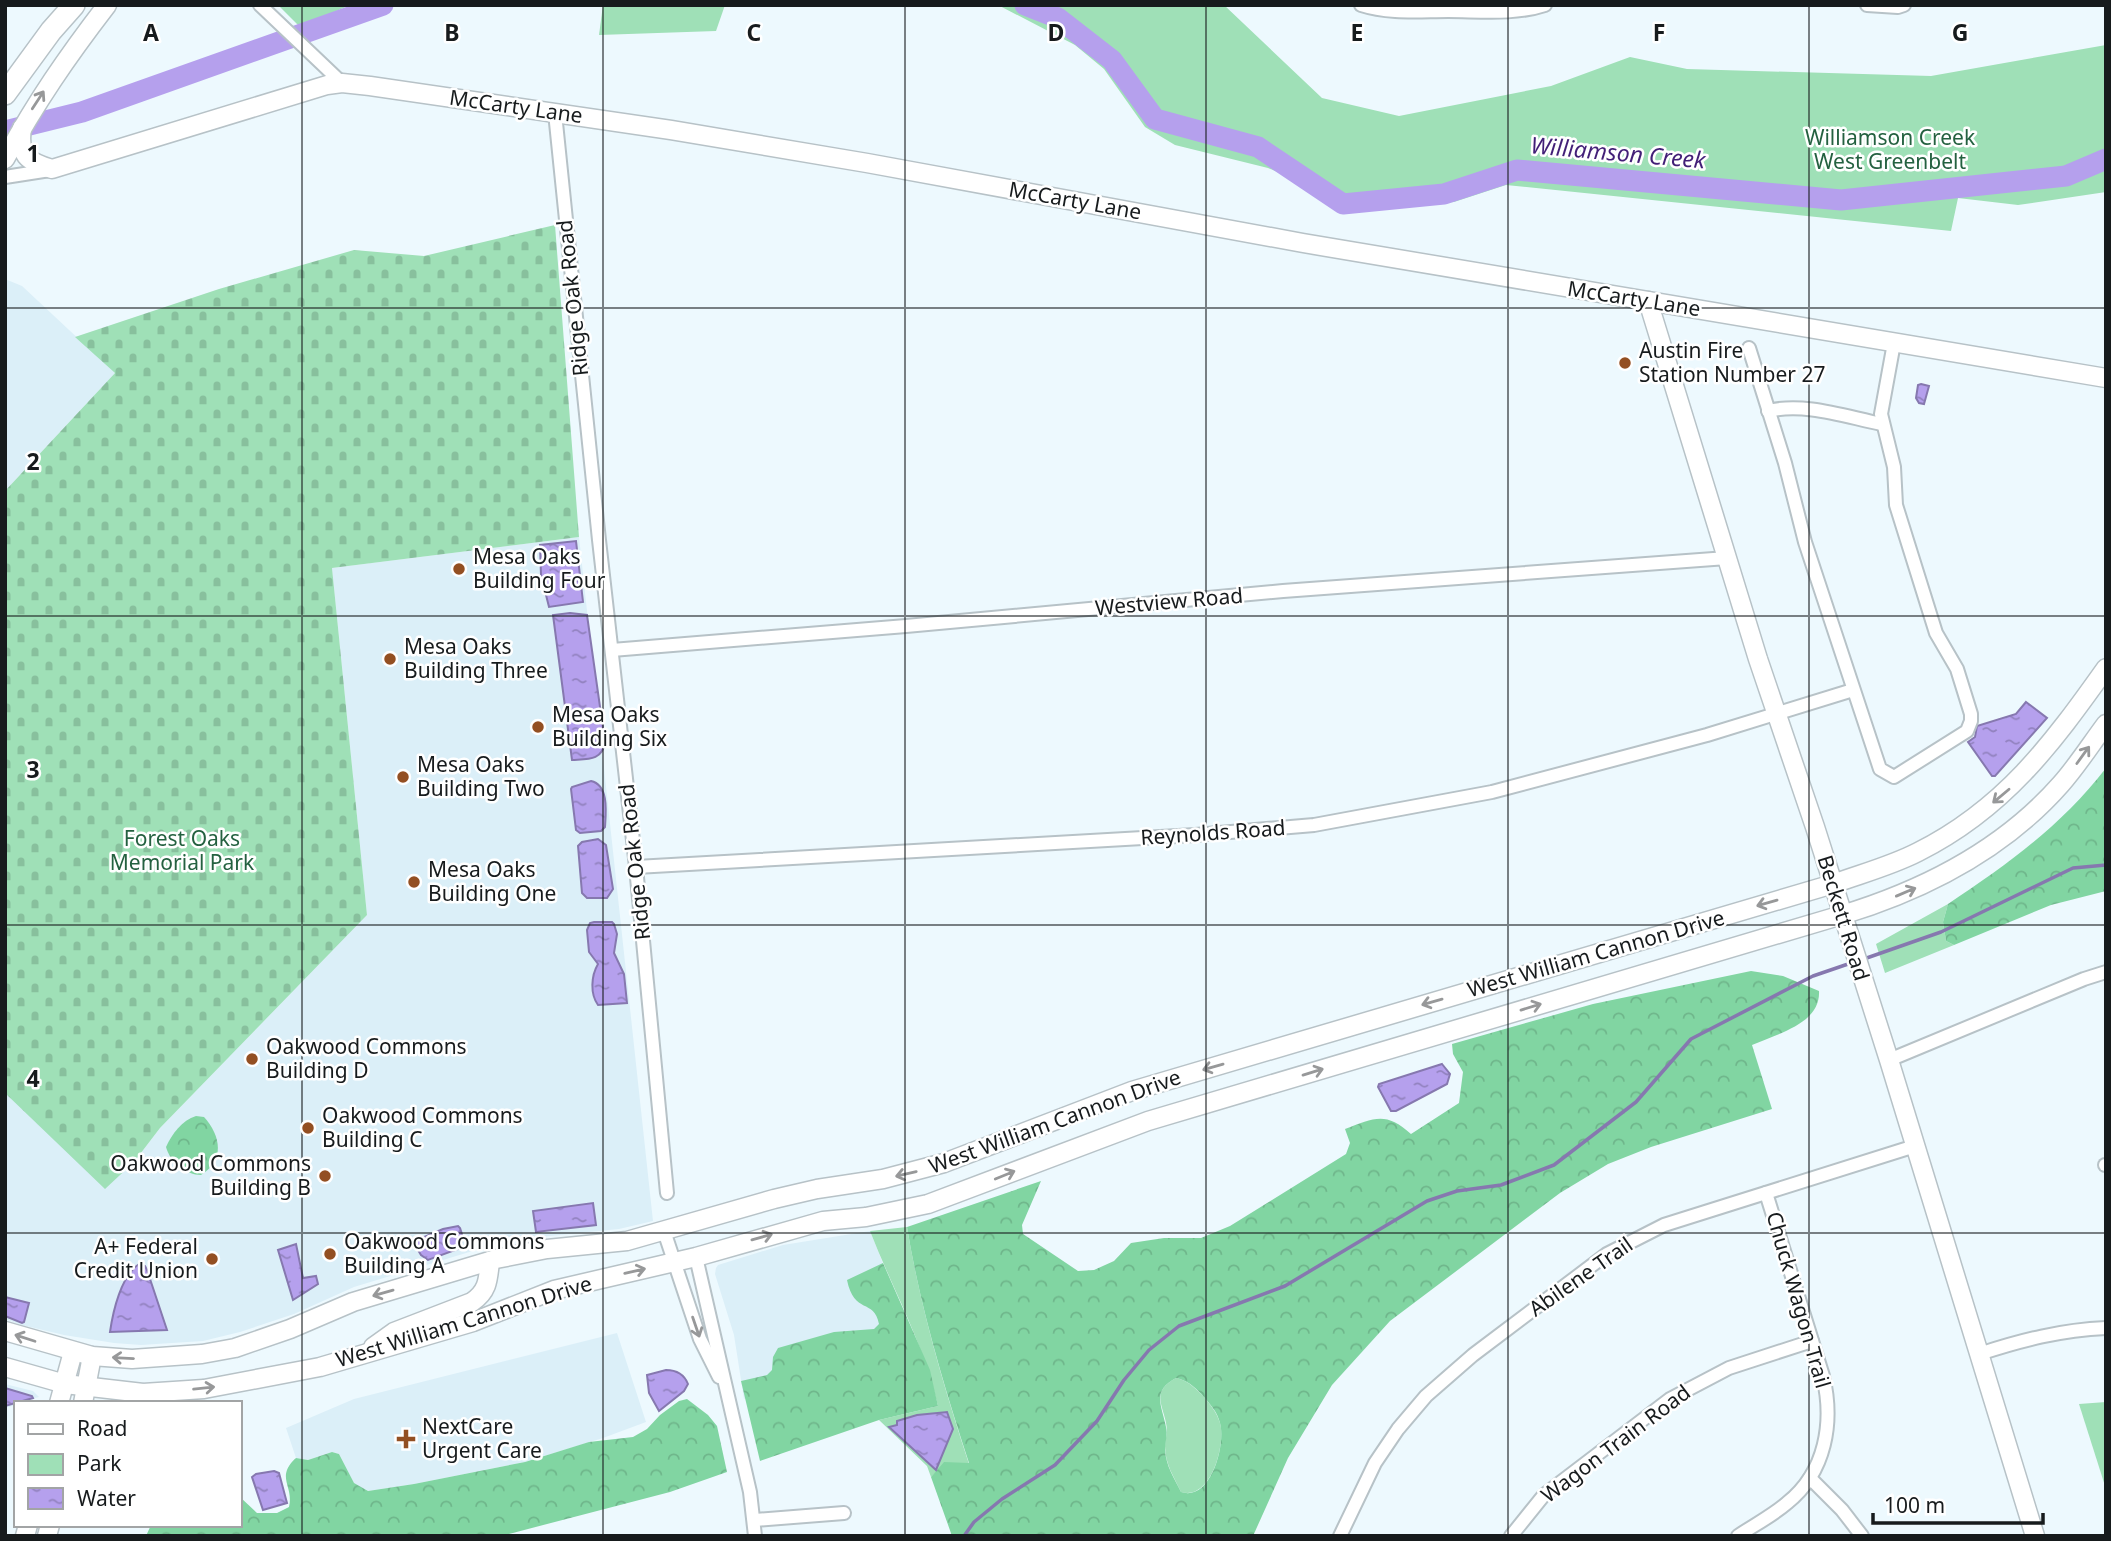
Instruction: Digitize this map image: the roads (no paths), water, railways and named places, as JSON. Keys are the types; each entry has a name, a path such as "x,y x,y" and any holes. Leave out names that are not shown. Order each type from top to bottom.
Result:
{"highway":[{"path":"5,94 74,5"},
{"path":"5,105 20,72"}],"main road":[{"path":"5,159 52,79 107,5"},
{"name":"McCarty Lane","path":"52,169 327,85 342,83 555,113 867,163 1303,243 2106,378"},
{"path":"22,128 20,141 23,152 38,165 52,169"},
{"name":"Beckett Road","path":"1648,302 1727,558 1889,1060 2035,1536"},
{"name":"West William Cannon Drive","path":"5,1331 73,1352 132,1359 172,1358 235,1348 290,1329 353,1302 490,1261 547,1249 627,1241 774,1199 912,1173 1132,1091 1833,884 1916,853 1957,829 1994,802 2040,757 2106,668"},
{"name":"West William Cannon Drive","path":"5,1367 65,1384 85,1395 204,1389 263,1380 362,1355 473,1322 554,1290 696,1257 823,1222 866,1217 928,1204 1148,1121 1842,915 1921,886 1961,866 2001,839 2061,785 2106,724"},
{"path":"362,1355 394,1332 482,1296 490,1261"},
{"path":"61,1401 73,1352"},
{"path":"85,1395 92,1356"}],"street":[{"path":"1361,5 1381,10 1461,11 1521,11 1545,5"},
{"path":"1867,5 1900,6"},
{"path":"261,6 342,83"},
{"name":"Ridge Oak Road","path":"555,113 576,329 636,867 667,1193"},
{"name":"McCarty Lane","path":"5,177 52,169"},
{"path":"1749,348 1785,463 1805,542 1880,769 1889,776 1900,776 1967,731 1970,726 1970,713 1957,669 1936,633 1896,505 1894,467 1882,424 1891,401 1899,344"},
{"path":"1768,411 1790,407 1882,424"},
{"name":"Westview Road","path":"612,650 1283,591 1727,558"},
{"name":"Reynolds Road","path":"636,867 1195,835 1314,825 1492,792 1778,715 1852,686"},
{"path":"1889,1060 2106,972"},
{"name":"Abilene Trail","path":"1340,1536 1366,1480 1392,1437 1426,1396 1456,1368 1591,1266 1664,1225 1915,1146"},
{"name":"Chuck Wagon Trail","path":"1738,1536 1789,1502 1810,1478 1824,1446 1829,1419 1826,1389 1766,1193"},
{"path":"664,1231 700,1339 725,1390"},
{"path":"696,1257 715,1332 725,1390 755,1520 755,1536"},
{"path":"1979,1354 2039,1336 2069,1330 2106,1328"},
{"name":"Wagon Train Road","path":"1511,1536 1544,1495 1670,1399 1729,1368 1812,1341"},
{"path":"1810,1478 1842,1510 1862,1536"},
{"path":"755,1520 844,1513"}],"water":[{"path":"1918,385 1929,386 1924,404 1919,403 1916,398"},
{"path":"576,541 583,602 549,607 541,575 540,545"},
{"path":"553,615 587,615 605,742 601,753 589,759 572,760"},
{"path":"2026,702 2047,718 1995,776 1992,776 1968,742 1975,737 1977,726 2016,714"},
{"path":"591,781 604,793 605,827 601,831 580,833 576,830 571,789"},
{"path":"598,839 606,845 613,889 607,898 587,898 582,893 578,846 582,842"},
{"path":"590,923 614,924 617,934 614,953 624,974 627,1003 598,1005 595,1001 592,985 598,964 589,952 587,930"},
{"path":"1442,1064 1450,1074 1447,1084 1396,1111 1391,1111 1378,1087 1379,1084"},
{"path":"593,1203 596,1225 536,1232 533,1211"},
{"path":"458,1226 462,1236 458,1249 428,1260 415,1245 417,1240"},
{"path":"296,1244 303,1278 316,1276 318,1284 293,1300 278,1250"},
{"path":"139,1264 147,1270 167,1330 110,1332 123,1285"},
{"path":"5,1297 29,1303 24,1322 5,1316"},
{"path":"666,1370 679,1373 688,1384 684,1391 659,1411 649,1393 647,1375"},
{"path":"5,1388 33,1398 14,1401 14,1403 5,1406"},
{"path":"947,1412 953,1429 936,1470 889,1427 897,1425 897,1421 917,1415"},
{"path":"274,1471 279,1473 287,1503 263,1510 252,1477"}],"waterway":[{"name":"Williamson Creek","path":"5,131 82,112 383,5"},
{"name":"Williamson Creek","path":"1025,5 1058,18 1112,60 1155,119 1258,147 1343,204 1444,194 1517,170 1841,200 2066,176 2106,159"},
{"path":"1861,960 1941,932 2073,868 2106,865"},
{"path":"964,1536 974,1522 1002,1499 1055,1465 1097,1421 1124,1380 1149,1350 1179,1326 1285,1286 1427,1201 1457,1191 1501,1185 1554,1165 1636,1102 1691,1039 1813,976 1851,963"}],"place":[{"name":"Austin Fire Station Number 27","path":"1625,363"},
{"name":"Mesa Oaks Building Four","path":"459,569"},
{"name":"Mesa Oaks Building Three","path":"390,659"},
{"name":"Mesa Oaks Building Six","path":"538,727"},
{"name":"Mesa Oaks Building Two","path":"403,777"},
{"name":"Mesa Oaks Building One","path":"414,882"},
{"name":"Oakwood Commons Building D","path":"252,1059"},
{"name":"Oakwood Commons Building C","path":"308,1128"},
{"name":"Oakwood Commons Building B","path":"325,1176"},
{"name":"Oakwood Commons Building A","path":"330,1254"},
{"name":"A+ Federal Credit Union","path":"212,1259"},
{"name":"NextCare Urgent Care","path":"406,1439"}],"park label":[{"name":"Williamson Creek West Greenbelt","path":"1890,150"},
{"name":"Forest Oaks Memorial Park","path":"182,851"}]}
